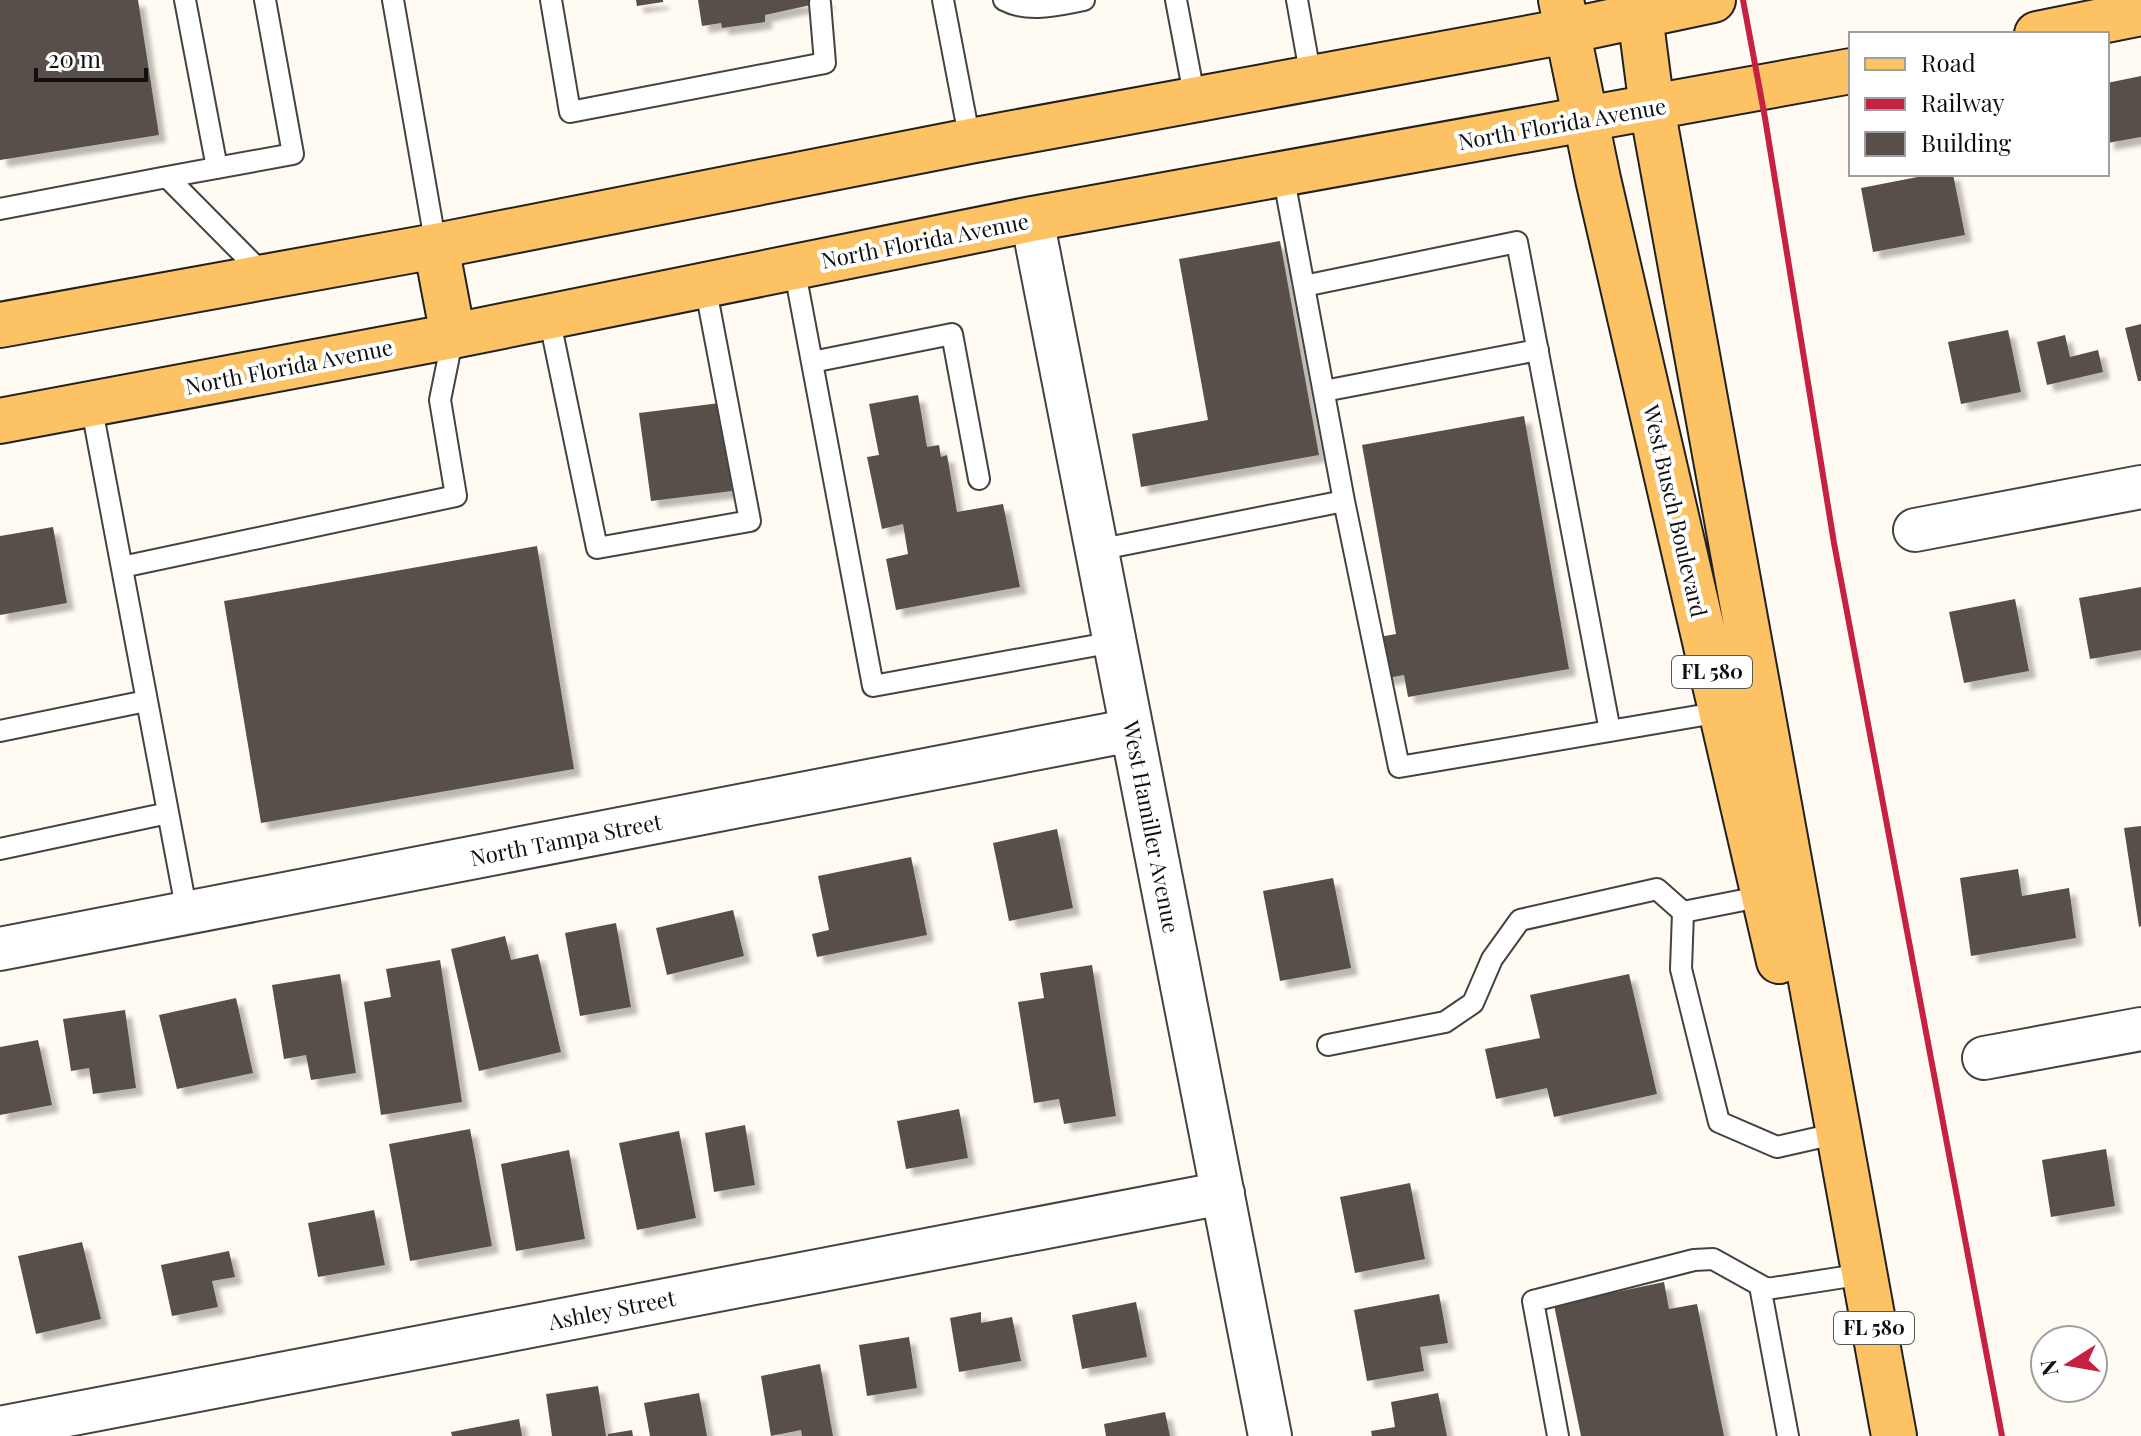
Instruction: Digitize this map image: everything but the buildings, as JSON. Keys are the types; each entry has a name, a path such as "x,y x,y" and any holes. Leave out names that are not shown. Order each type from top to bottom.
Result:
{"main road":[{"path":"0,325 436,246 970,141 1311,78 1564,15 1713,0"},
{"name":"FL 580","path":"1639,7 1652,108"},
{"path":"2047,32 2141,13"},
{"name":"West Busch Boulevard","path":"1564,15 1585,120 1775,946 1854,1221"},
{"name":"North Florida Avenue","path":"0,421 453,336 1032,219 1848,76"},
{"name":"West Busch Boulevard","path":"1652,108 1894,1436"},
{"path":"436,246 453,336"}],"street":[{"name":"West Hamiller Avenue","path":"1032,219 1270,1436"},
{"path":"1915,530 2141,487"},
{"name":"North Tampa Street","path":"0,949 1132,730"},
{"path":"1984,1058 2141,1029"},
{"name":"Ashley Street","path":"0,1428 1223,1193"}],"lane":[{"path":"185,0 217,168"},
{"path":"0,209 293,154 265,0"},
{"path":"393,0 436,246"},
{"path":"551,0 570,112 825,63 820,3"},
{"path":"943,0 970,141"},
{"path":"1004,0 1015,5 1040,8 1084,0"},
{"path":"1176,0 1195,100"},
{"path":"1297,0 1311,78"},
{"path":"1283,174 1344,501 1399,767 1721,712"},
{"path":"167,177 266,277"},
{"path":"1304,286 1517,242 1610,731"},
{"path":"794,267 873,686 1114,642"},
{"path":"549,317 597,548 750,521 705,285"},
{"path":"812,362 952,334 979,479"},
{"path":"122,567 456,496 440,400 453,336"},
{"path":"1324,391 1538,350"},
{"path":"91,404 187,913"},
{"path":"1097,550 1344,501"},
{"path":"0,731 146,701"},
{"path":"0,849 168,813"},
{"path":"1328,1045 1445,1022 1473,1003 1492,959 1520,920 1657,889 1683,912"},
{"path":"1683,912 1764,896"},
{"path":"1683,912 1681,969 1719,1122 1777,1147 1830,1135"},
{"path":"1558,1436 1533,1301 1694,1260 1713,1259 1767,1289 1864,1274"},
{"path":"1760,1286 1788,1436"}],"railway":[{"path":"1743,0 1834,543 2002,1436"}]}
